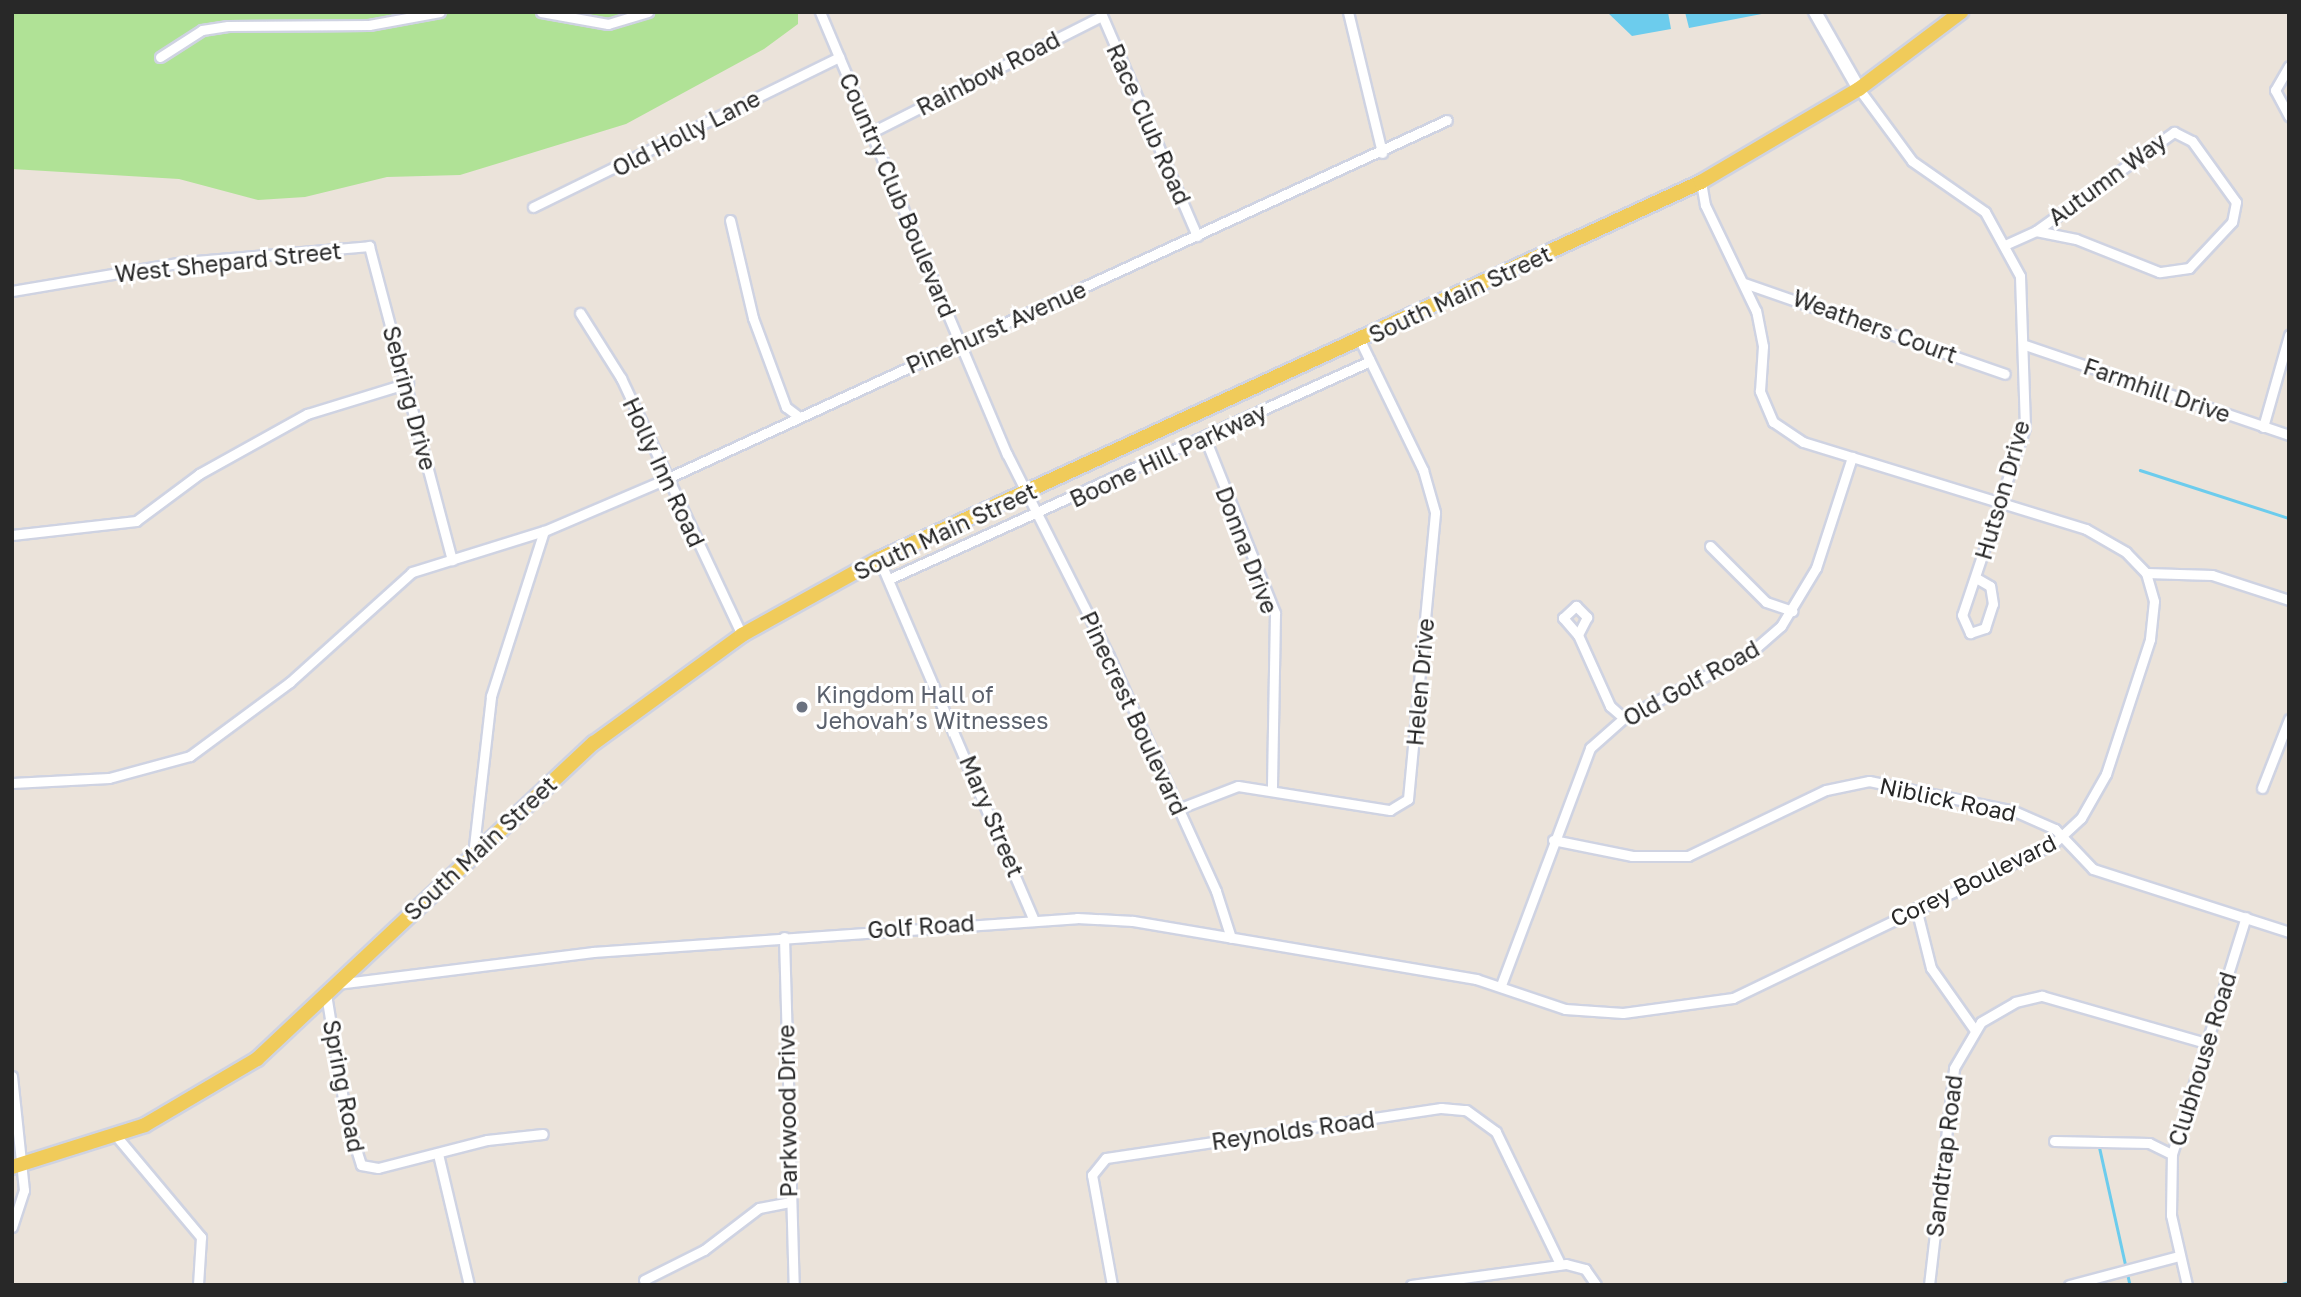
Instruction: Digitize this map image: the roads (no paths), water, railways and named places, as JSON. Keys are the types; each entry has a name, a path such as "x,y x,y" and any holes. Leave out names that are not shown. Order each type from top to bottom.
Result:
{"main road":[{"name":"South Main Street","path":"17,1167 117,1137 257,1059 473,855 635,709 742,635 880,559 1701,182 1859,89 1961,12"}],"street":[{"path":"160,57 202,30 228,26 369,25 440,12"},
{"path":"541,12 608,24 648,12"},
{"name":"Country Club Boulevard","path":"820,12 874,131 961,344 1027,492"},
{"path":"1348,12 1382,153"},
{"path":"1815,12 1859,89"},
{"name":"Rainbow Road","path":"874,131 1102,14"},
{"name":"Race Club Road","path":"1102,14 1197,236"},
{"name":"Old Holly Lane","path":"533,207 839,57"},
{"path":"2289,66 2275,90 2289,116"},
{"name":"Hutson Drive","path":"1859,89 1912,161 1980,206 2007,244 2020,276 2025,345 2025,427 1962,615 1970,633 1985,628 1993,604 1990,586 1976,578"},
{"name":"Pinehurst Avenue","path":"12,783 109,778 190,756 290,682 390,586 452,560 544,531 668,478 798,416 1382,153 1447,120"},
{"name":"Autumn Way","path":"2007,244 2036,231 2174,132 2192,141 2236,201 2232,222 2216,243 2176,273 2036,231"},
{"path":"1701,182 1705,205 1744,283 1761,334 1759,380 1766,413 1792,437 2107,539 2146,573 2225,578 2289,600"},
{"path":"730,220 753,318 786,407 798,416"},
{"name":"Sebring Drive","path":"360,248 369,246 408,383 452,560"},
{"name":"West Shepard Street","path":"12,291 184,262 360,248"},
{"name":"Weathers Court","path":"1744,283 2005,374"},
{"name":"Holly Inn Road","path":"580,313 621,379 742,635"},
{"path":"2263,427 2289,335"},
{"name":"Helen Drive","path":"1178,809 1228,787 1272,791 1390,810 1408,799 1435,512 1423,470 1360,340"},
{"name":"Farmhill Drive","path":"2025,345 2289,435"},
{"name":"Boone Hill Parkway","path":"889,579 1041,514 1370,361"},
{"path":"12,535 136,521 199,474 307,414 408,383"},
{"name":"Donna Drive","path":"1205,438 1274,605 1272,791"},
{"name":"Old Golf Road","path":"1501,985 1583,758 1624,718 1750,653 1792,611 1816,568 1852,457"},
{"name":"Pinecrest Boulevard","path":"1027,492 1041,514 1178,809 1231,938"},
{"path":"473,855 491,696 544,531"},
{"path":"1710,546 1766,602 1792,611"},
{"name":"Mary Street","path":"880,559 1034,920"},
{"name":"Corey Boulevard","path":"1501,985 1594,1013 1732,998 2063,836 2106,774 2146,651 2154,613 2146,573"},
{"path":"1578,635 1610,706 1624,718"},
{"path":"2262,788 2289,719"},
{"name":"Niblick Road","path":"1553,839 1632,856 1688,856 1826,790 1869,781 2014,811 2063,836 2093,869 2289,932"},
{"path":"1916,908 1931,968 1974,1029"},
{"name":"Clubhouse Road","path":"2187,1285 2169,1202 2172,1154 2246,917"},
{"name":"Golf Road","path":"337,984 375,984 534,958 1034,920 1133,921 1501,985"},
{"name":"Parkwood Drive","path":"784,937 789,1202 794,1285"},
{"name":"Spring Road","path":"326,994 358,1162 378,1168 454,1149 543,1134"},
{"name":"Sandtrap Road","path":"1929,1285 1954,1068 1974,1029 2006,1006 2042,996 2206,1043"},
{"path":"12,1076 17,1167 24,1190 12,1227"},
{"name":"Reynolds Road","path":"1112,1285 1092,1175 1106,1158 1403,1113 1454,1108 1488,1123 1547,1230 1560,1264"},
{"path":"117,1137 201,1237 198,1285"},
{"path":"2054,1140 2149,1143 2172,1154"},
{"path":"438,1154 469,1285"},
{"path":"644,1280 705,1250 759,1208 789,1202"},
{"path":"2069,1285 2179,1256"},
{"path":"1411,1285 1560,1264 1577,1265 1596,1285"}],"water":[{"path":"1607,12 1668,12 1671,29 1632,36"},
{"path":"1685,12 1772,12 1689,28"}],"waterway":[{"path":"2140,470 2289,518"},
{"path":"2099,1145 2130,1285"},
{"path":"2278,1285 2289,1282"}],"place":[{"name":"Kingdom Hall of Jehovah’s Witnesses","path":"802,707"}]}
